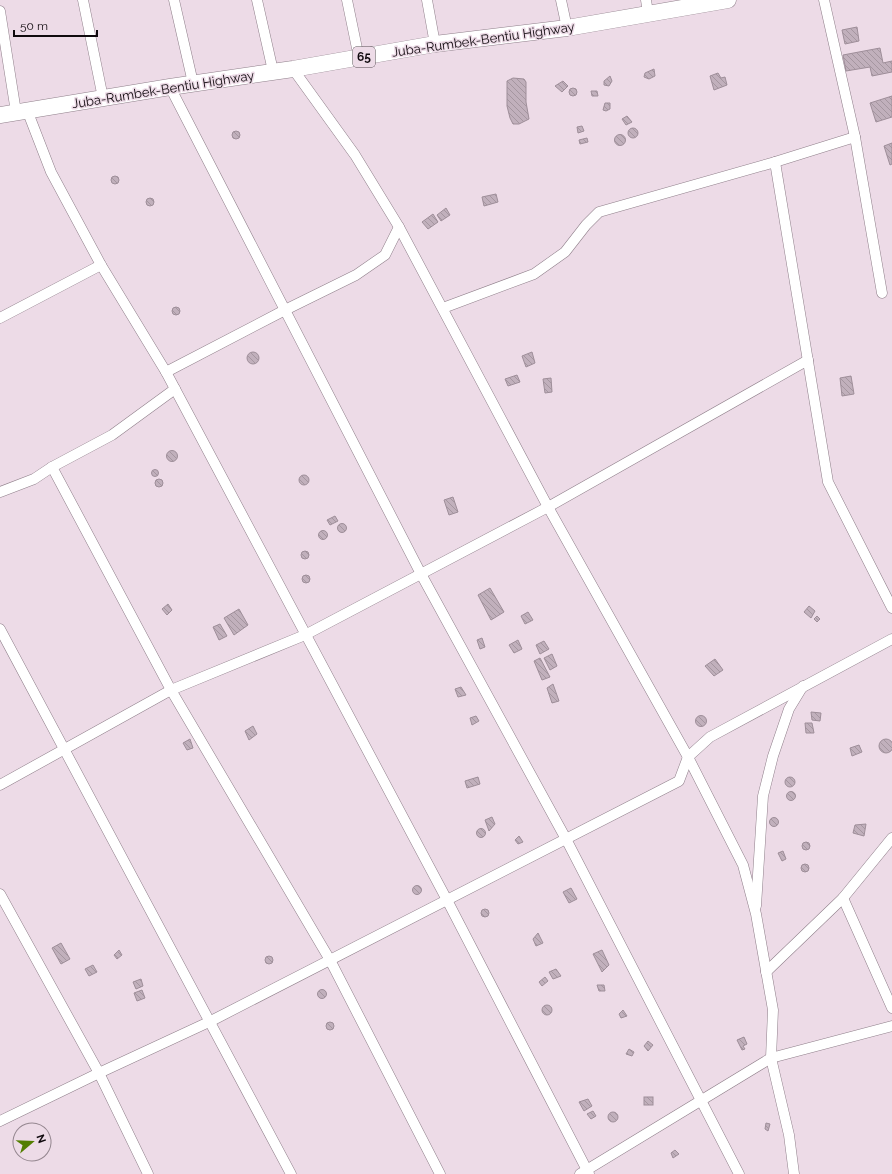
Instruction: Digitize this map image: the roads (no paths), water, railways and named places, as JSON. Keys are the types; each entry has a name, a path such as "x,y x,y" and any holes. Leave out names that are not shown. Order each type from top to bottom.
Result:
{"main road":[{"name":"Juba-Rumbek-Bentiu Highway","path":"0,115 193,83 293,69 435,44 567,28 647,6 728,0"}],"street":[{"path":"83,0 103,98"},
{"path":"174,0 193,83"},
{"path":"257,0 273,72"},
{"path":"347,0 359,58"},
{"path":"427,0 435,44"},
{"path":"561,0 567,28"},
{"path":"824,0 855,137 882,293"},
{"path":"0,11 21,111 51,172 101,264 166,372 447,900 585,1173 771,1058 892,1026"},
{"path":"293,69 355,155 399,227 548,507 688,757 743,865 756,914 773,1010 771,1058 789,1135 794,1174"},
{"path":"170,87 421,574 566,839 739,1174"},
{"path":"443,308 534,274 565,252 598,212 775,162 855,137"},
{"path":"775,162 828,482 892,608"},
{"path":"166,372 356,275 385,255 399,227"},
{"path":"0,318 101,264"},
{"path":"0,785 171,690 305,635 421,574 548,507 808,360"},
{"path":"0,492 34,479 52,467 112,435 175,389"},
{"path":"52,467 171,690 330,960 440,1174"},
{"path":"0,629 63,750 211,1021 291,1174"},
{"path":"0,1121 211,1021 679,781 688,757 710,737 803,686 890,644"},
{"path":"756,914 763,796 773,756 789,709 803,686"},
{"path":"766,972 843,898 892,838"},
{"path":"0,894 99,1073 148,1174"},
{"path":"843,898 892,1008"}]}
